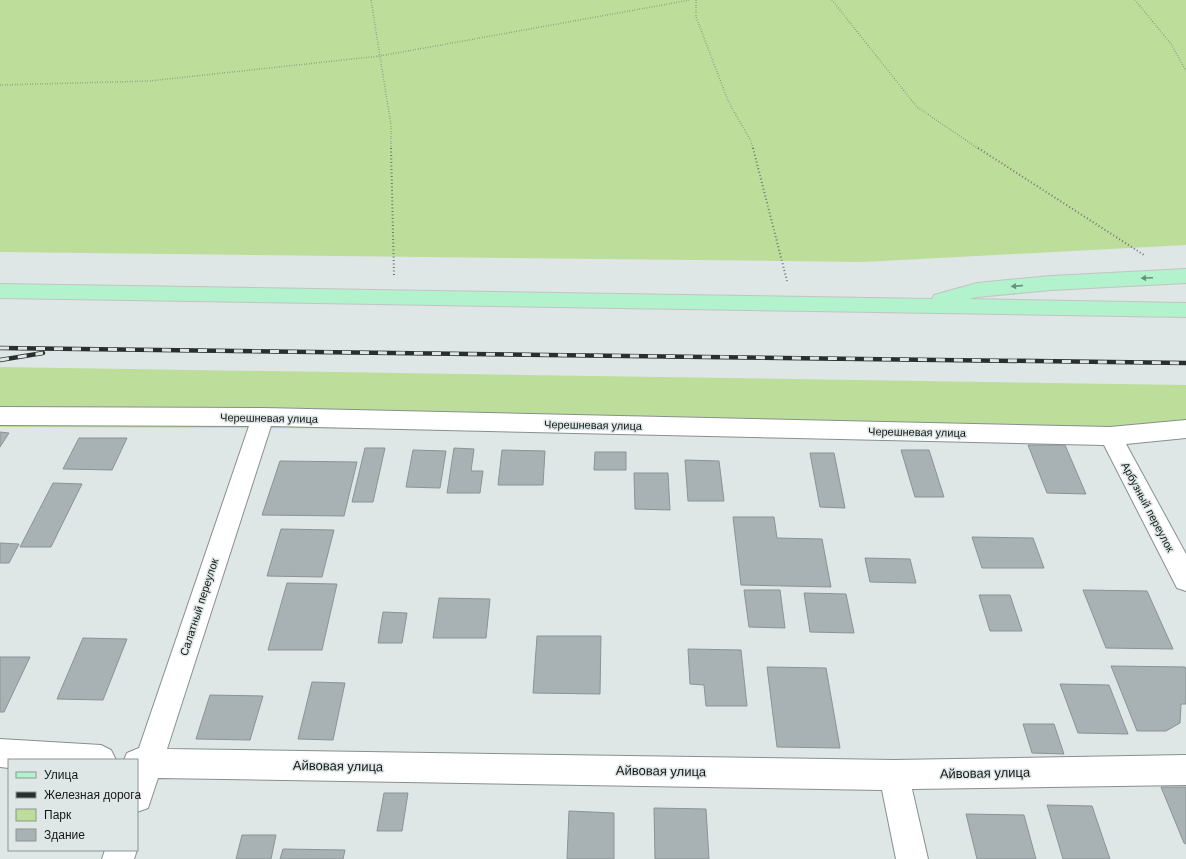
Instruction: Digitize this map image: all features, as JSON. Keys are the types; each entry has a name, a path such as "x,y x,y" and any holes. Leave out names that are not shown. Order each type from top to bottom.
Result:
{"main road":[{"path":"919,306 977,290 1052,283 1180,276"},
{"path":"0,291 1186,310"}],"street":[{"name":"Черешневая улица","path":"0,416 263,418 1110,436 1186,429"},
{"name":"Салатный переулок","path":"138,790 142,763 263,418"},
{"name":"Арбузный переулок","path":"1110,436 1186,579"},
{"path":"0,753 87,759"},
{"name":"Айвовая улица","path":"142,763 894,775 1186,770"},
{"path":"894,775 912,859"}],"path":[{"path":"371,0 391,125 395,297"},
{"path":"0,85 149,81 380,56 690,0"},
{"path":"696,0 696,18 729,103 751,141 793,304"},
{"path":"832,0 917,107 1013,172 1180,276"},
{"path":"1135,0 1171,44 1186,71"}],"green space":[{"path":"0,0 1186,0 1186,245 863,262 0,252"},
{"path":"0,367 1186,385 1186,432 0,427"}],"building":[{"path":"0,432 9,433 0,447"},
{"path":"79,438 127,438 112,470 63,469"},
{"path":"1028,445 1065,445 1086,494 1047,493"},
{"path":"365,448 385,448 373,502 352,502"},
{"path":"454,448 474,449 471,471 483,471 480,493 447,493"},
{"path":"413,450 446,451 440,488 406,487"},
{"path":"502,450 545,451 543,485 498,485"},
{"path":"901,450 929,450 944,497 915,497"},
{"path":"595,452 626,452 626,470 594,470"},
{"path":"810,453 834,453 845,508 820,507"},
{"path":"685,460 719,461 724,501 688,501"},
{"path":"280,461 357,462 344,516 262,515"},
{"path":"634,473 668,473 670,510 635,509"},
{"path":"53,483 82,484 51,547 20,547"},
{"path":"733,517 774,517 777,538 822,539 831,587 741,585"},
{"path":"281,529 334,530 322,577 267,576"},
{"path":"972,537 1033,538 1044,568 982,568"},
{"path":"0,543 19,544 9,563 0,563"},
{"path":"865,558 910,559 916,583 870,582"},
{"path":"287,583 337,584 322,650 268,650"},
{"path":"744,590 780,590 785,628 749,627"},
{"path":"1083,590 1147,591 1173,649 1106,648"},
{"path":"804,593 846,594 854,633 810,632"},
{"path":"979,595 1010,595 1022,631 990,631"},
{"path":"439,598 490,599 486,638 433,638"},
{"path":"383,612 407,613 402,643 378,643"},
{"path":"537,636 601,636 600,694 533,693"},
{"path":"83,638 127,639 103,700 57,699"},
{"path":"688,649 741,650 747,706 706,706 704,685 690,684"},
{"path":"0,657 30,657 4,712 0,712"},
{"path":"1111,666 1185,667 1186,704 1181,704 1180,723 1166,731 1137,731"},
{"path":"767,667 826,668 840,748 777,747"},
{"path":"312,682 345,683 333,740 298,739"},
{"path":"1060,684 1109,685 1128,734 1078,733"},
{"path":"210,695 263,696 250,740 196,739"},
{"path":"1023,724 1054,724 1064,754 1032,753"},
{"path":"1161,787 1186,787 1186,844 1184,843"},
{"path":"384,793 408,793 402,831 377,831"},
{"path":"1047,805 1092,806 1110,859 1063,859"},
{"path":"654,808 706,809 709,859 655,859"},
{"path":"569,811 614,813 614,859 567,859"},
{"path":"966,814 1024,815 1036,859 977,859"},
{"path":"242,835 276,835 271,859 236,859"},
{"path":"283,849 345,850 343,859 280,859"}],"railway":[{"path":"0,348 1186,363"},
{"path":"0,360 43,353"}]}
